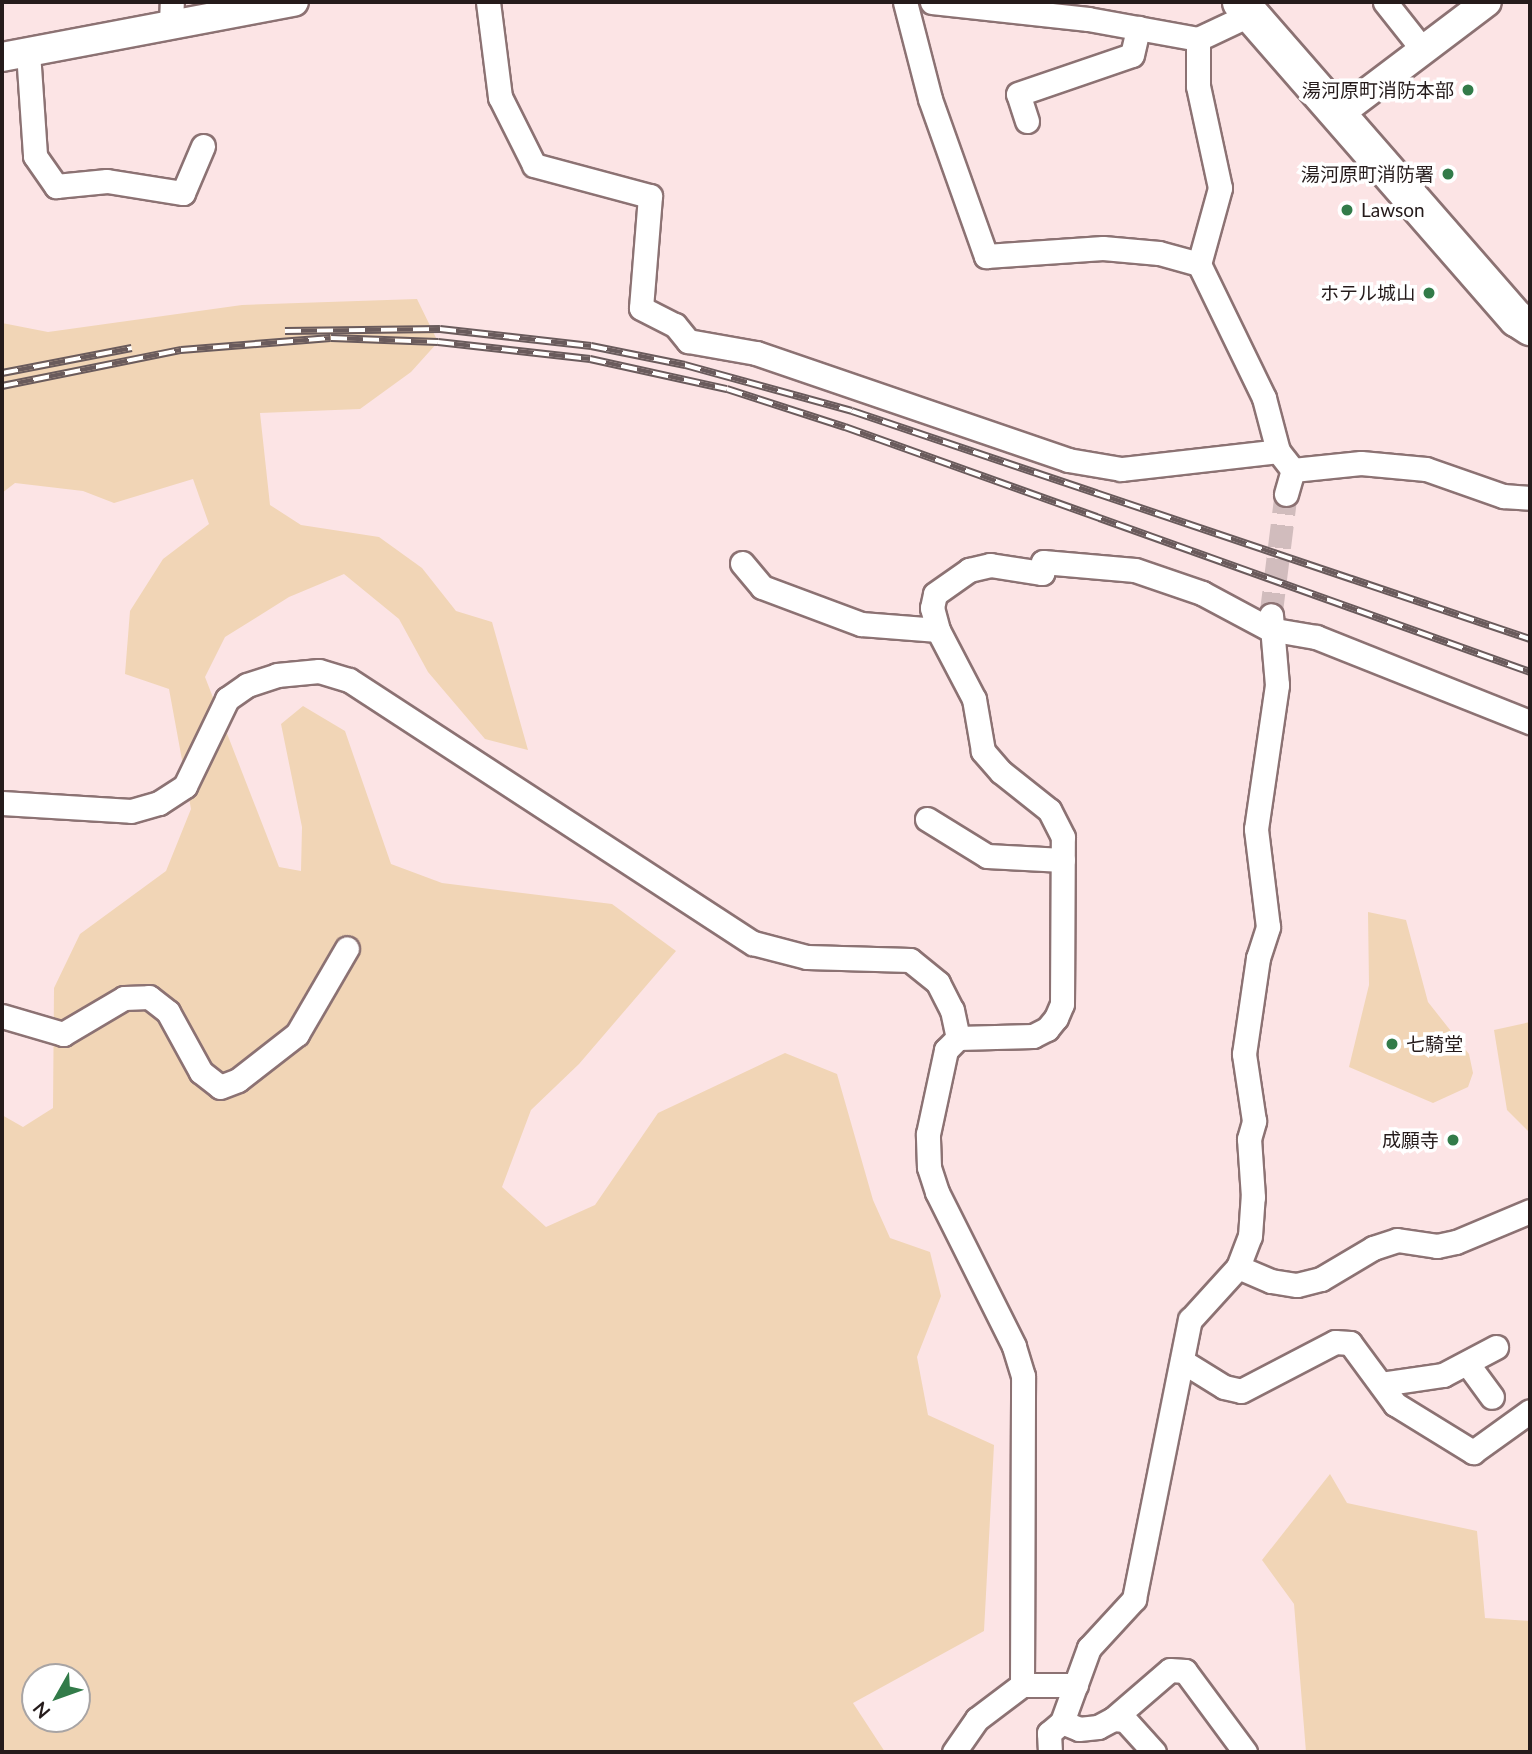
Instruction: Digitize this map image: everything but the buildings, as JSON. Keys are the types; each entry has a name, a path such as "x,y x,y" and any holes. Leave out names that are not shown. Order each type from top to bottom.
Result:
{"main road":[{"path":"1245,8 1336,116 1526,318"}],"street":[{"path":"203,146 183,193 107,181 56,186 35,156 15,54 171,13 294,2"},
{"path":"488,2 500,97 534,165 650,196 641,308 675,325 688,341 756,353 1068,460 1121,468 1278,451"},
{"path":"905,2 930,99 986,256 1103,248 1158,253 1199,264"},
{"path":"933,2 970,3 1198,39 1245,8"},
{"path":"1385,2 1423,50"},
{"path":"1336,116 1488,2"},
{"path":"1027,121 1018,94 1132,55 1138,28"},
{"path":"1198,39 1198,86 1220,188 1199,264 1264,398 1278,451 1293,470"},
{"path":"1293,470 1361,463 1426,469 1503,496 1530,498"},
{"path":"1286,494 1293,470"},
{"path":"1042,573 1043,562 1135,570 1202,593 1530,722"},
{"path":"742,563 762,587 861,624 938,630"},
{"path":"1022,1685 1023,1376 1014,1346 937,1192 929,1167 934,1093 946,1050 958,1038 1033,1036 1047,1029 1062,1004 1063,860 1059,823 983,751 974,699 938,630 932,608 935,594 969,570 990,565 1069,577"},
{"path":"1050,1752 1049,1733 1062,1722 1089,1648 1134,1599 1190,1320 1238,1267 1250,1236 1253,1196 1249,1139 1254,1121 1244,1054 1258,958 1268,927 1256,829 1277,685 1270,622"},
{"path":"2,803 131,811 159,803 185,786 227,699 247,685 276,675 319,671 349,680 753,943 807,957 910,960 938,983 952,1010 958,1038"},
{"path":"927,819 987,856 1063,860"},
{"path":"2,1016 63,1034 124,998 149,997 168,1012 201,1072 220,1087 238,1080 297,1034 347,948"},
{"path":"1238,1267 1271,1281 1297,1285 1321,1279 1373,1248 1397,1240 1437,1246 1456,1242 1530,1211"},
{"path":"1182,1362 1224,1387 1241,1391 1335,1342 1350,1343 1395,1404 1473,1452 1530,1411"},
{"path":"1381,1384 1443,1375 1496,1347"},
{"path":"1467,1363 1492,1397"},
{"path":"1062,1722 1079,1729 1098,1727 1113,1718 1170,1670 1185,1671 1245,1752"},
{"path":"954,1752 977,1719 1022,1685 1076,1685"},
{"path":"1113,1718 1138,1730 1154,1752"}],"shaded area":[{"path":"417,299 438,342 411,372 360,409 260,413 270,505 301,525 379,537 422,568 456,611 492,622 528,750 485,739 428,672 399,619 344,574 289,597 225,637 205,677 279,867 301,871 302,827 281,724 303,706 345,731 391,864 442,883 612,904 676,951 579,1064 531,1110 502,1187 546,1227 595,1205 658,1113 785,1053 837,1074 873,1200 890,1238 930,1252 941,1296 917,1357 928,1415 994,1445 984,1631 853,1703 885,1752 2,1752 2,1115 23,1127 53,1108 54,988 80,934 166,871 191,809 169,689 125,674 130,611 163,559 209,524 193,479 114,503 83,491 15,483 2,493 2,323 48,332 242,305"},
{"path":"1368,912 1406,920 1428,1002 1469,1054 1473,1073 1468,1087 1433,1103 1349,1067 1369,985"},
{"path":"1530,1022 1530,1133 1507,1110 1494,1030"},
{"path":"1330,1474 1347,1503 1477,1531 1485,1618 1530,1621 1530,1752 1306,1752 1294,1604 1262,1560"}],"tunnel":[{"path":"1271,615 1286,494"}],"railway":[{"path":"285,331 440,329 591,346 685,365 852,411 1530,639"},
{"path":"2,386 181,350 331,338 438,342 590,359 727,389 845,427 1530,672"},
{"path":"2,373 132,348"}],"place":[{"name":"湯河原町消防本部","path":"1468,90"},
{"name":"湯河原町消防署","path":"1448,174"},
{"name":"Lawson","path":"1347,210"},
{"name":"ホテル城山","path":"1429,293"},
{"name":"七騎堂","path":"1392,1044"},
{"name":"成願寺","path":"1453,1140"}]}
